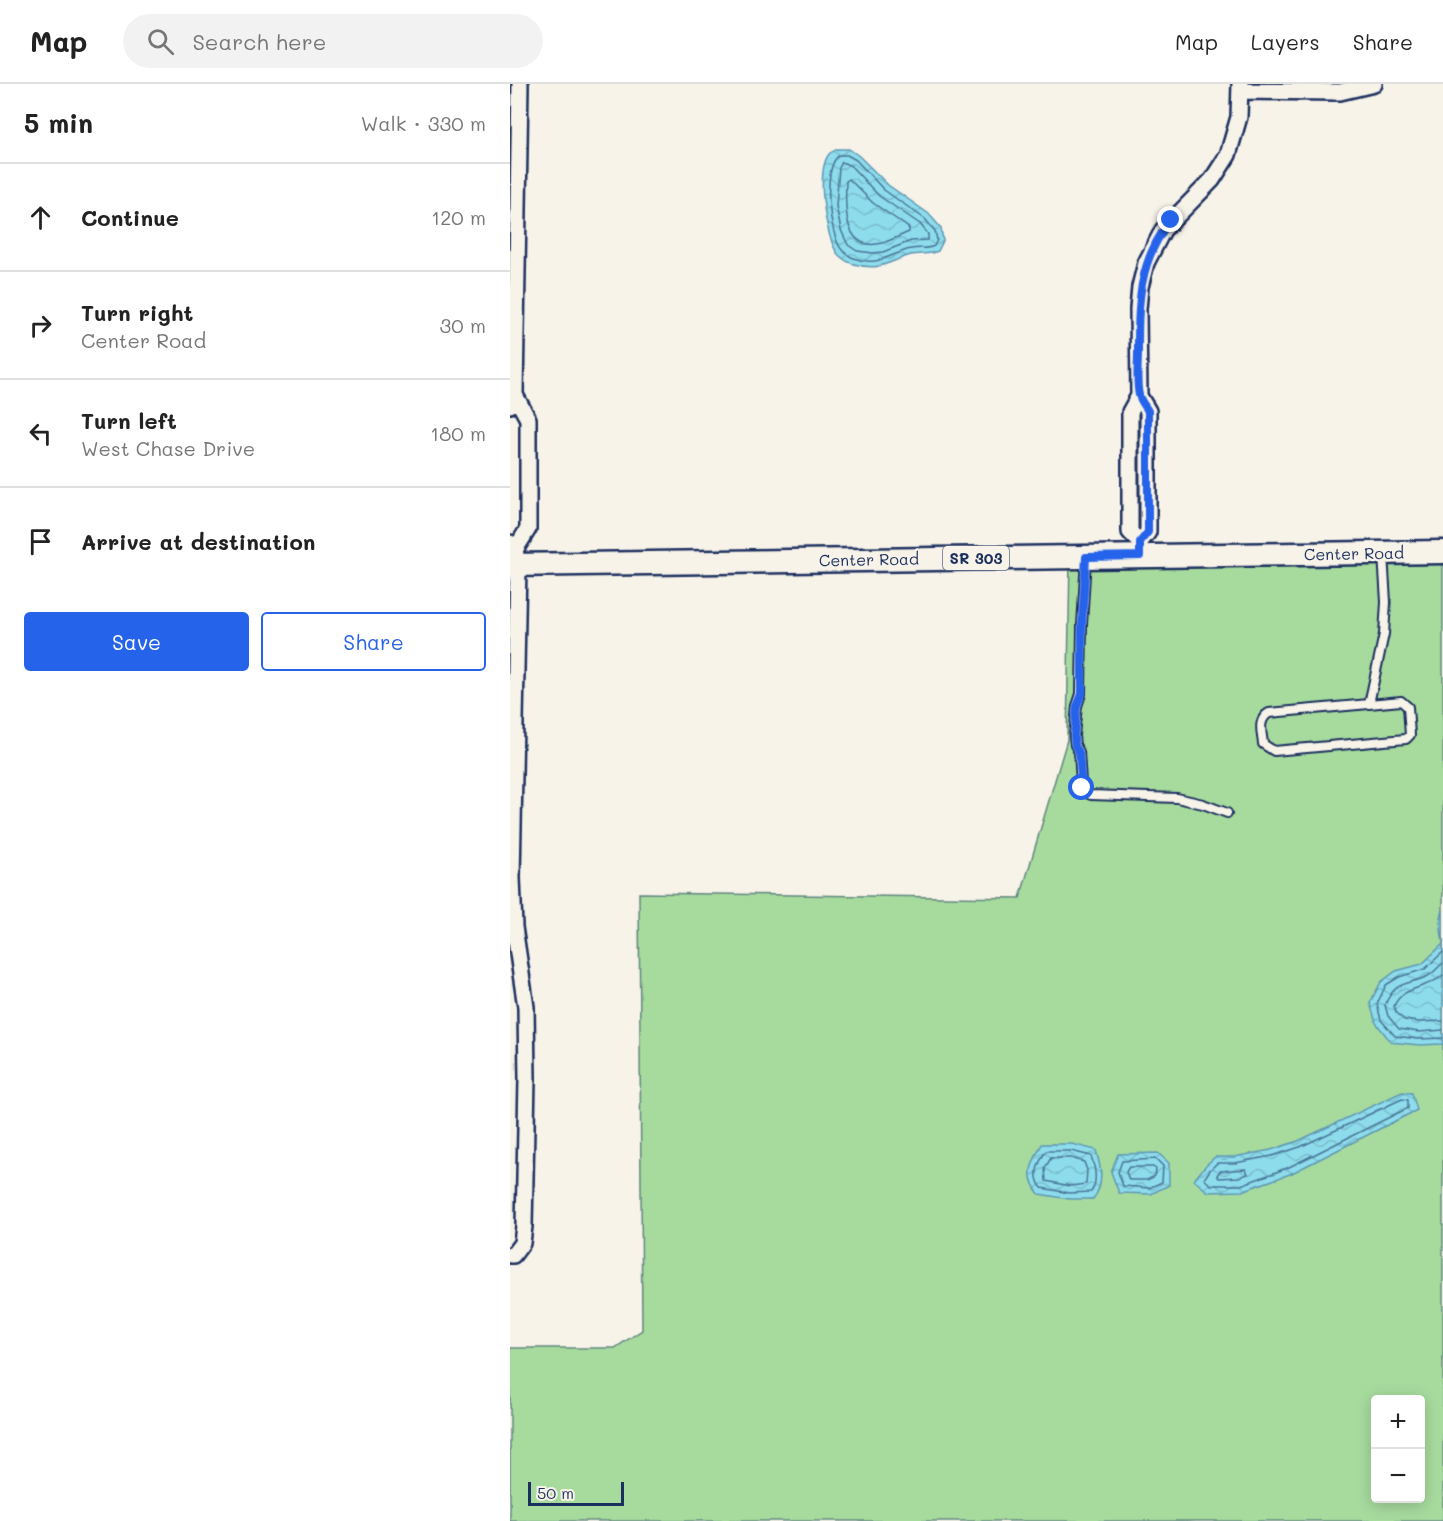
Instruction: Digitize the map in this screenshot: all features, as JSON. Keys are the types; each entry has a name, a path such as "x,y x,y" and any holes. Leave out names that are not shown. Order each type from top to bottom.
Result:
{"main road":[{"name":"Center Road","path":"513,555 1086,557 1140,549 1443,552"}],"street":[{"path":"512,1255 522,1243 527,1166 526,1007 514,927 512,878 513,555 528,530 528,419 512,400 520,84"},
{"path":"1140,549 1130,532 1130,412 1139,396 1138,309 1146,263 1163,230 1212,180 1228,155 1237,130 1240,88 1340,92 1374,84"}],"lane":[{"path":"1369,704 1384,634 1386,602 1383,553"},
{"path":"1086,557 1082,625 1082,694 1077,706 1074,736 1075,746 1079,752 1081,783 1084,792 1091,795 1177,798 1227,813"},
{"path":"1401,702 1405,704 1408,707 1410,735 1406,740 1274,751 1263,744 1260,722 1269,713 1369,704 1401,702"}],"green space":[{"path":"1443,552 1443,1521 510,1521 510,1348 615,1348 642,1330 639,893 1020,898 1067,740 1070,557"}],"water":[{"path":"838,149 849,149 859,156 888,185 929,214 941,228 943,241 938,251 911,255 884,265 871,267 846,261 839,255 828,230 822,186 826,161 830,153"},
{"path":"1443,910 1443,944 1440,922"},
{"path":"1443,944 1443,1044 1419,1045 1391,1042 1376,1023 1370,1003 1381,982 1396,971 1422,964"},
{"path":"1402,1092 1412,1093 1417,1110 1290,1174 1242,1191 1208,1192 1194,1180 1215,1157 1234,1157 1271,1150 1298,1141"},
{"path":"1042,1144 1072,1144 1096,1150 1101,1182 1093,1199 1069,1199 1039,1194 1032,1181 1031,1169"},
{"path":"1158,1153 1169,1163 1169,1185 1151,1194 1119,1193 1111,1172 1118,1154"}],"route":[{"path":"1082,788 1079,752 1075,746 1074,736 1077,706 1082,694 1082,625 1086,557 1140,556 1140,542 1148,532 1148,411 1139,396 1138,309 1143,274 1151,251 1157,238 1171,220"}]}
